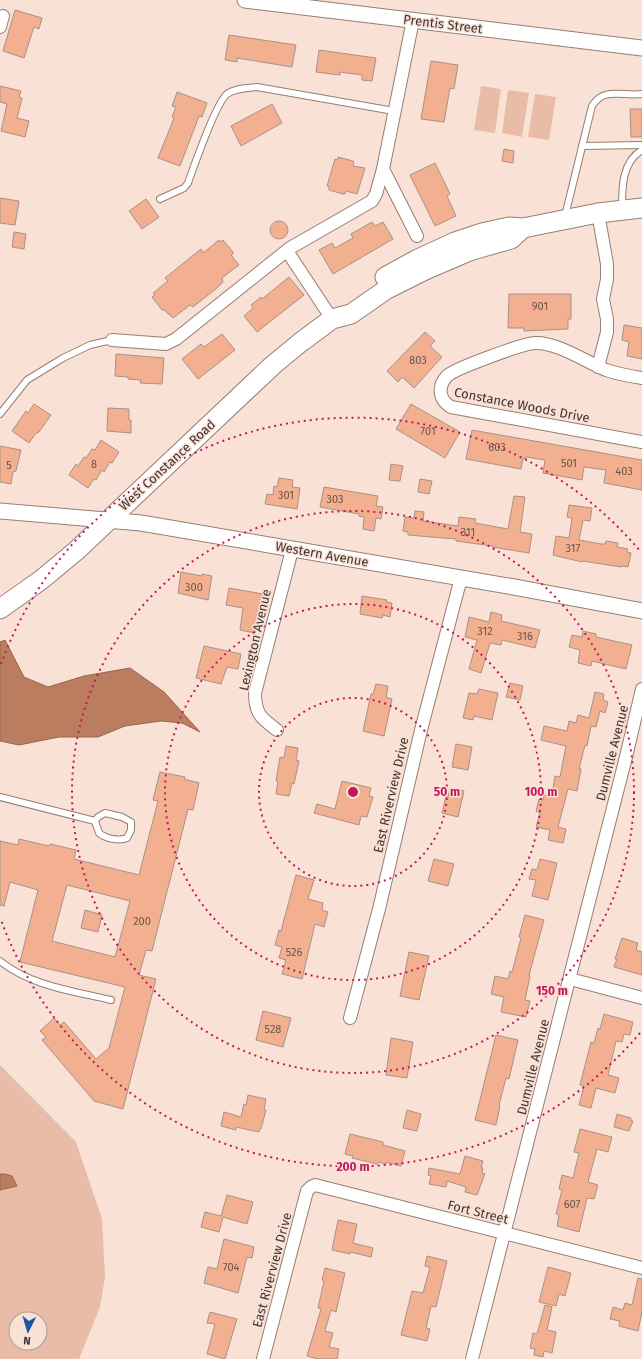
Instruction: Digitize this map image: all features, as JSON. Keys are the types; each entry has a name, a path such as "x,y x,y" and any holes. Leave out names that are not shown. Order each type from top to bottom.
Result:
{"main road":[{"name":"West Constance Road","path":"0,609 76,551 273,365 300,342 332,319 340,306 371,286 416,260 454,242 482,233 509,227 523,228 598,213 642,208"}],"street":[{"name":"Prentis Street","path":"245,0 642,48"},
{"path":"112,340 166,344 176,339 287,251 372,201 376,194 383,169 413,20"},
{"path":"383,169 417,236"},
{"path":"598,213 607,264 607,279 603,299 607,319 607,332 598,367"},
{"path":"287,251 332,319"},
{"name":"Constance Woods Drive","path":"642,378 609,371 547,344 535,343 526,344 489,357 450,374 442,382 440,390 441,397 450,407 642,442"},
{"name":"Western Avenue","path":"0,511 141,523 642,611"},
{"name":"Lexington Avenue","path":"277,730 264,720 257,711 255,704 255,693 292,550"},
{"name":"East Riverview Drive","path":"350,1018 379,909 421,730 461,578"},
{"name":"Dumville Avenue","path":"472,1359 570,979 642,689"},
{"path":"570,979 642,998"},
{"name":"Fort Street","path":"308,1188 315,1185 642,1268"},
{"name":"East Riverview Drive","path":"263,1359 308,1188"}],"lane":[{"path":"160,199 184,188 188,183 219,105 228,94 239,89 257,87 394,111"},
{"path":"564,219 592,106 601,96 607,94 642,94"},
{"path":"582,146 642,145"},
{"path":"622,210 623,178 630,161 642,150"},
{"path":"0,414 27,380 63,358 90,345 112,340"},
{"path":"0,797 95,821"},
{"path":"104,813 122,817 131,822 130,833 127,838 123,840 105,837 97,830 95,821 98,816 104,813"},
{"path":"0,960 24,976 46,984 111,1000"}],"shaded area":[{"path":"481,86 501,89 495,133 474,130"},
{"path":"508,90 529,93 522,137 502,133"},
{"path":"535,94 556,97 549,140 528,137"},
{"path":"5,640 24,677 48,687 84,676 130,668 164,692 200,732 182,723 161,721 125,726 98,737 59,737 19,745 0,741 0,642"},
{"path":"0,1065 76,1142 102,1219 105,1277 100,1307 79,1359 0,1359 0,1190 17,1186 5,1174 0,1174"},
{"path":"0,1174 12,1176 17,1186 0,1190"}],"building":[{"path":"15,10 42,18 39,29 34,27 24,58 3,51"},
{"path":"229,35 296,45 292,67 237,58 237,62 225,60"},
{"path":"319,50 376,58 372,81 362,80 362,75 340,72 340,75 316,72"},
{"path":"431,61 458,65 454,89 450,88 444,122 421,119"},
{"path":"0,86 21,91 19,97 22,98 17,118 29,121 25,137 1,131 7,104 0,102"},
{"path":"177,92 207,103 202,117 199,116 180,166 158,158 174,118 172,117 176,107 172,106"},
{"path":"272,104 282,123 241,146 231,126"},
{"path":"630,109 642,109 642,137 631,137"},
{"path":"504,149 514,151 513,163 502,161"},
{"path":"338,157 353,161 353,166 365,168 357,194 346,191 345,194 343,194 329,190 329,186 327,186 335,159 337,160"},
{"path":"435,163 450,194 447,196 456,216 435,226 410,175"},
{"path":"0,198 19,201 15,225 0,223"},
{"path":"146,199 159,217 142,229 129,211"},
{"path":"279,221 285,224 288,230 285,236 279,239 273,236 270,230 273,224"},
{"path":"372,222 375,226 383,222 393,239 333,274 319,250 332,243 335,248 353,238 351,234"},
{"path":"14,232 26,234 24,249 12,247"},
{"path":"219,240 220,242 223,240 233,252 231,255 239,265 222,278 223,282 217,288 193,307 190,305 173,318 162,310 152,297 155,295 153,293 168,281 165,278 201,249 203,253"},
{"path":"289,277 304,295 257,332 244,316 253,308 251,305 261,297 262,299"},
{"path":"509,294 571,294 571,319 568,319 568,329 524,331 524,328 508,328"},
{"path":"624,325 642,328 642,359 627,356 629,342 622,340"},
{"path":"425,332 435,341 430,346 442,357 414,388 402,377 398,382 387,371"},
{"path":"222,334 235,350 198,379 182,359 201,344 204,347"},
{"path":"116,354 164,358 162,384 140,383 141,380 115,376"},
{"path":"34,404 51,415 29,443 12,431 26,411 28,413"},
{"path":"411,404 460,432 445,458 396,429"},
{"path":"108,408 129,409 131,433 107,431"},
{"path":"472,430 642,460 642,490 604,483 606,470 584,467 582,480 543,473 545,460 526,457 526,459 523,458 521,469 466,459"},
{"path":"101,440 119,452 112,463 110,462 104,472 102,470 96,480 94,479 88,488 69,475 76,464 78,466 92,449 95,450"},
{"path":"0,446 21,450 16,471 13,472 11,484 0,482"},
{"path":"391,464 403,466 400,481 389,480"},
{"path":"279,478 293,480 292,487 300,488 297,509 265,504 267,494 273,495 274,486 277,487"},
{"path":"420,479 432,481 429,494 418,492"},
{"path":"324,487 378,496 376,506 383,507 381,519 376,518 374,531 363,529 364,517 359,516 359,514 320,507"},
{"path":"514,496 525,497 520,532 532,534 529,553 456,541 456,539 408,535 408,532 403,531 405,517 414,518 415,511 424,512 423,521 458,526 459,517 476,519 475,523 508,529"},
{"path":"569,505 592,508 590,521 583,520 579,540 601,544 605,544 606,541 618,543 617,547 628,549 627,552 631,553 628,567 582,562 553,555 556,536 569,538 572,518 567,517"},
{"path":"181,572 202,576 202,574 212,576 208,600 178,593"},
{"path":"229,588 263,594 255,633 240,630 243,608 226,605"},
{"path":"362,596 387,600 386,602 392,603 390,617 383,615 382,618 360,614"},
{"path":"491,612 502,615 501,621 540,630 535,648 502,640 501,645 490,643 481,673 469,669 477,640 465,637 469,617 489,622"},
{"path":"583,631 596,634 596,637 632,645 626,669 592,661 591,666 578,663 580,650 569,647 572,635 582,637"},
{"path":"204,646 241,654 238,669 227,667 221,684 196,678"},
{"path":"510,683 523,686 520,700 506,697"},
{"path":"376,684 388,686 386,697 392,699 384,736 363,731 371,694 373,694"},
{"path":"479,689 498,693 492,720 474,716 473,720 463,718 469,693 477,694"},
{"path":"595,692 604,694 603,700 608,702 605,713 600,711 596,727 591,726 587,746 585,745 579,769 581,769 577,791 568,789 558,827 566,829 563,843 548,840 550,830 536,827 540,813 536,811 539,799 543,800 544,795 549,796 549,793 552,794 555,776 560,777 566,746 541,740 544,726 567,731 569,721 576,723 578,715 589,718"},
{"path":"456,744 472,747 468,770 452,767"},
{"path":"286,746 298,748 296,760 299,761 294,784 292,783 289,796 276,794 278,781 276,781 280,757 284,758"},
{"path":"160,772 185,777 184,779 199,783 193,810 188,809 152,951 146,950 139,975 156,979 123,1109 94,1101 42,1040 46,1037 40,1031 54,1018 60,1025 64,1022 96,1059 109,1048 125,987 20,962 38,890 10,882 4,906 0,905 0,841 18,845 19,839 76,850 74,859 139,875 158,801 153,800","holes":["67,885 130,901 115,957 52,941"]},
{"path":"342,781 371,788 369,796 373,797 367,817 361,816 359,825 314,813 317,804 335,809"},
{"path":"450,788 464,791 458,817 442,813 446,796 448,797"},
{"path":"434,859 454,864 448,886 428,881"},
{"path":"540,859 557,863 548,900 532,896 536,880 529,879 532,869 537,870"},
{"path":"296,875 314,880 308,899 323,903 322,910 328,912 324,927 315,924 302,979 282,974 286,960 279,958 282,947 275,945 279,930 281,931"},
{"path":"85,910 102,915 98,932 81,928"},
{"path":"525,915 544,920 529,975 525,1000 530,1001 526,1017 501,1012 504,997 491,994 495,976 508,979 510,971 512,972 521,938 519,937"},
{"path":"622,938 638,943 636,950 642,952 642,975 614,967"},
{"path":"409,952 429,956 419,1000 400,996"},
{"path":"263,1011 291,1018 283,1047 256,1040"},
{"path":"604,1014 633,1022 630,1035 624,1034 622,1042 616,1041 608,1075 619,1078 615,1093 596,1088 591,1108 579,1105 584,1086 580,1085 591,1042 594,1043"},
{"path":"496,1035 518,1040 509,1079 506,1078 499,1105 496,1125 475,1120"},
{"path":"391,1038 413,1042 407,1078 386,1075"},
{"path":"248,1095 266,1099 264,1109 266,1110 259,1132 236,1127 236,1130 221,1126 224,1112 241,1117"},
{"path":"407,1110 421,1114 417,1131 403,1128"},
{"path":"617,1114 631,1118 631,1121 633,1121 629,1131 614,1127"},
{"path":"580,1129 612,1137 608,1152 597,1149 588,1182 598,1185 594,1199 587,1198 579,1232 557,1226 559,1215 556,1214 562,1190 559,1189 562,1175 573,1178 579,1153 574,1152"},
{"path":"350,1134 383,1142 383,1145 405,1151 401,1166 386,1162 386,1164 378,1162 377,1164 352,1158 353,1156 345,1154"},
{"path":"465,1156 483,1161 481,1168 483,1168 482,1173 485,1174 477,1195 465,1192 466,1187 447,1181 446,1187 429,1184 431,1176 428,1175 429,1168 460,1174"},
{"path":"227,1195 253,1202 247,1224 223,1217 219,1232 201,1227 205,1212 221,1216"},
{"path":"338,1220 357,1224 353,1243 373,1248 371,1257 350,1252 350,1254 332,1250"},
{"path":"224,1239 254,1247 252,1258 247,1257 238,1293 204,1283 208,1267 217,1269"},
{"path":"427,1256 447,1261 436,1307 431,1306 426,1328 430,1329 427,1341 401,1335 412,1291 423,1293 430,1267 425,1266"},
{"path":"548,1267 571,1273 565,1296 559,1294 556,1306 539,1302"},
{"path":"325,1268 345,1273 336,1312 331,1310 325,1331 333,1333 329,1347 339,1349 337,1359 318,1359 307,1356 321,1309 318,1308 324,1281 322,1280"},
{"path":"638,1278 642,1279 642,1312 638,1331 619,1326 620,1321 610,1319 613,1307 623,1310 625,1303 632,1305"},
{"path":"545,1305 552,1307 547,1330 556,1332 552,1353 544,1351 543,1357 534,1355 535,1349 530,1348 533,1333 537,1334"},
{"path":"210,1312 237,1319 225,1359 207,1354 215,1324 207,1323"}]}
